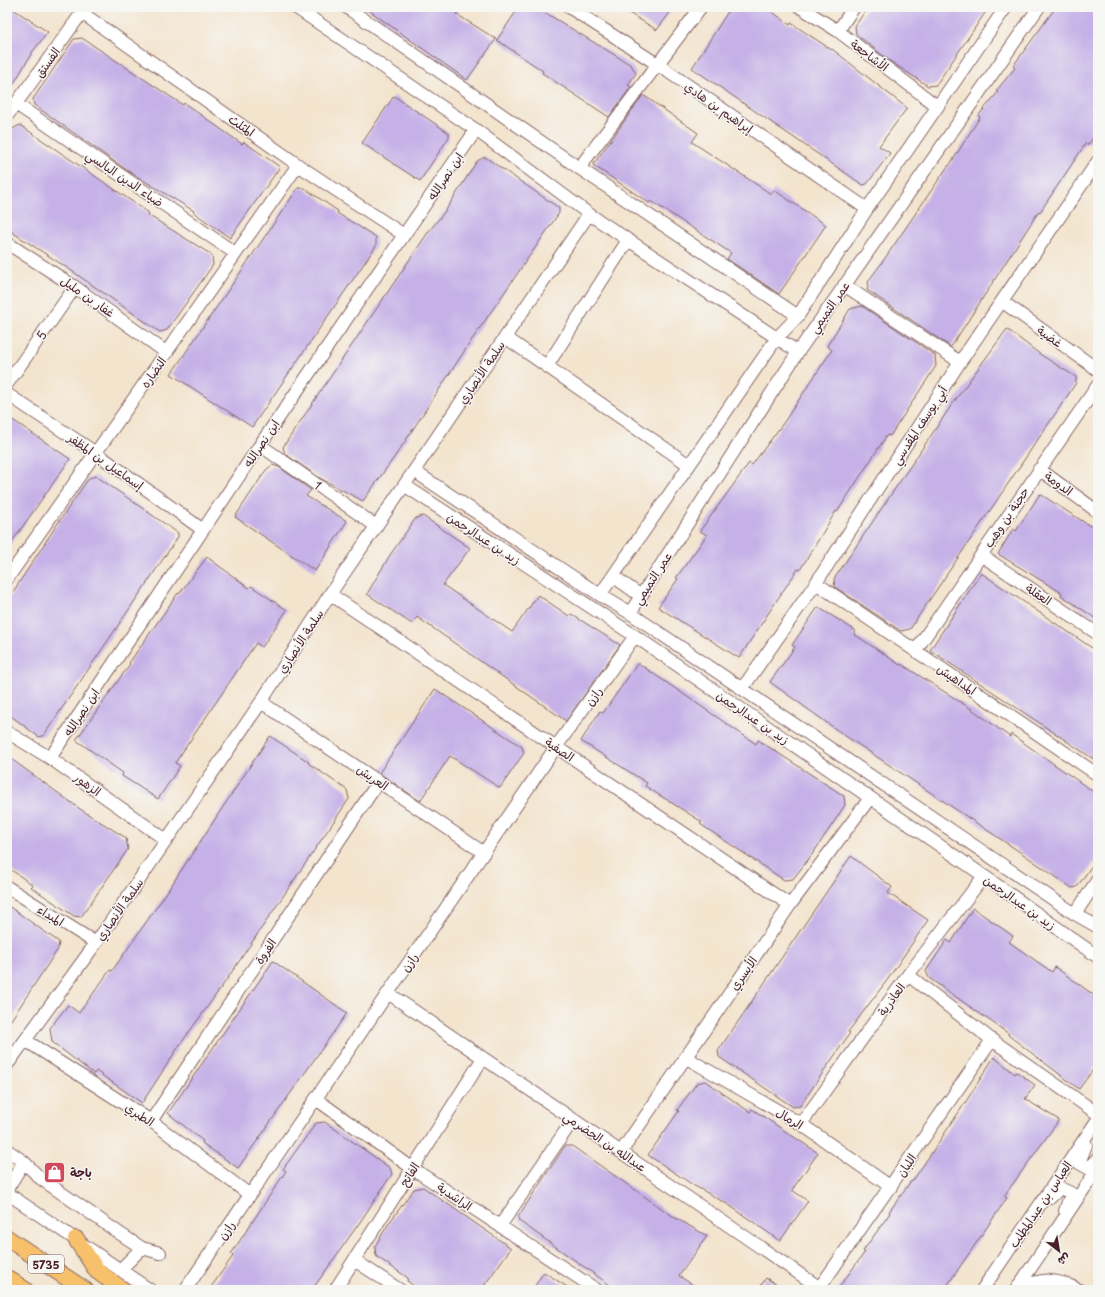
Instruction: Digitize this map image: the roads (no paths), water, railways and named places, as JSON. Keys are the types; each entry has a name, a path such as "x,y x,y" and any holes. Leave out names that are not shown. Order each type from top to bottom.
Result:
{"main road":[{"name":"5735","path":"7,1238 85,1290"},
{"path":"76,1239 97,1271 123,1290"},
{"name":"5735","path":"7,1278 25,1290"}],"street":[{"path":"295,7 476,130 589,214 776,339 798,352"},
{"path":"346,7 579,168 798,316"},
{"name":"إبراهيم بن هادي","path":"570,7 657,64 867,209"},
{"path":"579,168 701,7"},
{"name":"الأشاجعة","path":"800,7 838,31 938,106"},
{"path":"838,31 854,7"},
{"path":"600,595 776,339 798,316 867,209 1006,7"},
{"name":"عمر التميمي","path":"630,613 798,352 1039,7"},
{"name":"الفستق","path":"7,116 84,10"},
{"name":"المثلث","path":"84,10 298,165 404,235"},
{"name":"ضياء الدين البالسي","path":"16,104 235,253"},
{"name":"ابن نصرالله","path":"50,758 260,445 476,130"},
{"name":"أبي يوسف المقدسي","path":"742,689 816,584 960,362 1003,302 1098,161"},
{"name":"النضاره","path":"7,579 298,165"},
{"name":"سلمة الأنصاري","path":"7,1065 96,943 261,702 330,594 589,214"},
{"path":"547,366 628,240"},
{"name":"غفار بن مليل","path":"7,243 75,287 167,353"},
{"path":"844,285 960,362"},
{"name":"5","path":"7,384 75,287"},
{"name":"غضية","path":"1003,302 1098,370"},
{"path":"505,337 689,465"},
{"name":"حجنة بن وهب","path":"916,650 1098,385"},
{"name":"إسماعيل بن المظفر","path":"7,394 96,454 203,530"},
{"name":"1","path":"260,445 376,526"},
{"name":"الدومة","path":"1039,469 1098,512"},
{"name":"زيد بن عبدالرحمن","path":"414,471 600,595 630,613 1075,914 1098,927"},
{"name":"زيد بن عبدالرحمن","path":"404,485 635,636 984,876 1098,957"},
{"name":"العقلة","path":"981,555 1098,634"},
{"path":"613,576 641,596"},
{"name":"المداهيش","path":"816,584 916,650 1098,775"},
{"name":"الصفية","path":"330,594 790,905"},
{"name":"رازن","path":"185,1290 556,747 635,636"},
{"name":"العريش","path":"261,702 484,853"},
{"name":"الزهور","path":"7,732 50,758 166,840"},
{"name":"الفروة","path":"151,1121 379,781"},
{"name":"الأيسري","path":"621,1152 790,905 870,798"},
{"name":"العاذرية","path":"801,1124 908,975 984,876"},
{"path":"1075,914 1098,879"},
{"name":"المبداء","path":"7,887 96,943"},
{"path":"908,975 992,1040 1098,1114"},
{"name":"عبدالله بن الحضرمي","path":"388,993 820,1289"},
{"name":"الطبري","path":"25,1040 151,1121 250,1194"},
{"name":"اللبان","path":"820,1289 992,1040"},
{"name":"الرمال","path":"685,1057 801,1124 891,1187"},
{"name":"الفاتح","path":"335,1290 483,1058"},
{"name":"الراشدية","path":"316,1098 412,1168 597,1290"},
{"path":"500,1226 573,1120"},
{"path":"1095,1123 1079,1164 1088,1168 1098,1168"},
{"name":"العباس بن عبدالمطلب","path":"982,1290 1095,1123"},
{"path":"7,1150 24,1162 40,1178 142,1248 160,1253"},
{"path":"7,1189 24,1162"},
{"path":"1017,1289 1098,1168"},
{"path":"1032,1217 1060,1188 1071,1193 1061,1225"},
{"path":"7,1193 150,1290"},
{"path":"120,1270 142,1248"},
{"path":"354,1260 400,1290"},
{"path":"1017,1289 1042,1280 1068,1283 1079,1290"}],"place":[{"name":"باجة","path":"54,1172"}]}
